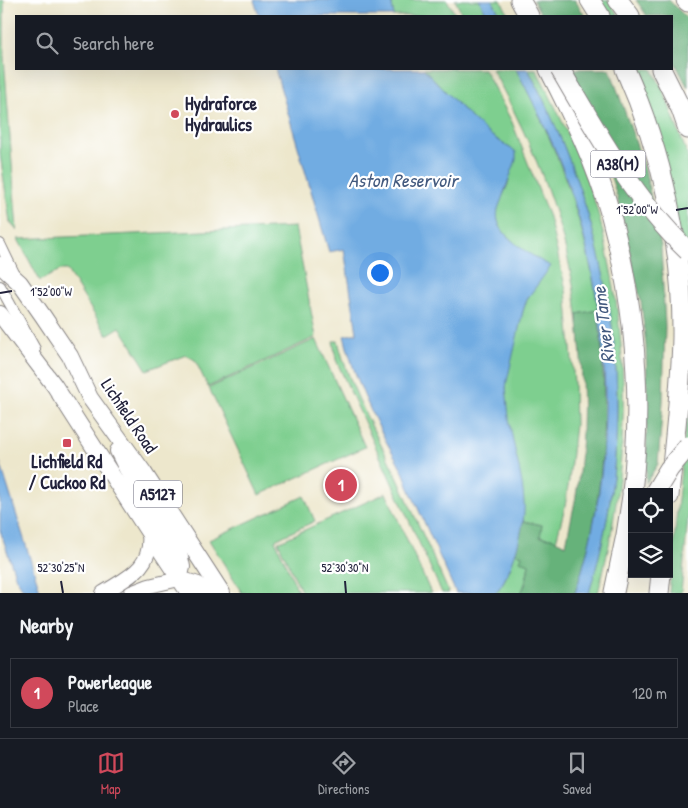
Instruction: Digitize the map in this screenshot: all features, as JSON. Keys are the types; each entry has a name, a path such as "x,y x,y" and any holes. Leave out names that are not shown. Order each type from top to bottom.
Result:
{"highway":[{"path":"515,0 522,15"},
{"path":"520,0 528,15"},
{"path":"590,0 599,15"},
{"path":"618,0 629,15"},
{"name":"A38(M)","path":"550,70 596,171 611,216 624,272 634,340 638,404 632,488"},
{"name":"A38(M)","path":"561,70 600,139 627,178 659,220 688,251"},
{"name":"A38(M)","path":"626,70 651,136 663,178 679,273 682,336 670,488"},
{"path":"662,70 681,109 688,129"},
{"path":"657,488 669,469 688,446"},
{"path":"614,593 628,522"},
{"path":"614,593 628,557"},
{"path":"659,593 661,578"}],"main road":[{"name":"Lichfield Road","path":"0,265 20,283 70,356 90,398 144,473 222,593"},
{"name":"A5127","path":"0,314 54,385 189,593"},
{"path":"90,398 134,483 179,553 182,567 179,579 164,593"},
{"path":"103,593 133,574 145,560 149,550 149,533"},
{"path":"130,593 149,586 179,579 198,585 209,593"}],"street":[{"path":"0,244 20,283"},
{"path":"0,286 54,385"}],"green space":[{"path":"0,0 4,0 4,57 17,230 10,222 0,154"},
{"path":"391,0 447,0 455,15 394,15"},
{"path":"455,0 479,0 487,15 462,15"},
{"path":"492,0 501,0 508,15 500,15"},
{"path":"533,0 575,0 584,15 541,15"},
{"path":"599,0 608,0 618,15 607,15"},
{"path":"636,0 669,0 688,19 688,88 673,59 673,15 646,15"},
{"path":"425,70 485,70 512,122 549,217 566,290 574,383 575,425 565,507 556,541 551,538 539,537 542,525 523,521 522,487 509,421 506,387 510,359 527,299 550,266 518,246 499,224 497,213 509,180 511,149 489,134"},
{"path":"493,70 517,70 557,156 578,216 586,246 598,310 577,314 566,250 557,218 535,157"},
{"path":"528,70 536,70 564,125 588,183 602,228 616,298 621,340 623,425 615,509 598,593 589,593 606,525 615,457 617,391 612,325 600,260 582,196 558,132"},
{"path":"570,70 610,70 645,169 661,246 665,326 663,402 658,464 646,483 646,346 641,302 617,197 590,109"},
{"path":"634,70 653,70 663,90 688,156 688,289"},
{"path":"295,227 316,337 208,387 195,360 186,355 147,370 120,327 107,335 67,270 60,270 40,281 18,239"},
{"path":"598,310 604,417 599,489 585,559 575,593 521,593 526,583 529,564 520,561 522,555 515,553 523,521 542,525 540,537 551,538 566,545 576,496 581,450 582,382 577,314"},
{"path":"316,339 365,447 259,495 209,388"},
{"path":"333,341 338,341 357,395 399,481 449,593 442,593 336,360"},
{"path":"688,397 688,517 681,593 669,593 670,578 673,578 673,552"},
{"path":"386,493 431,593 302,593 278,542"},
{"path":"304,496 315,521 275,540 299,593 242,593 209,540"},
{"path":"515,553 522,555 529,564 521,593 495,593 505,579"}],"water":[{"path":"254,0 391,0 394,15 259,15"},
{"path":"479,0 492,0 500,15 487,15"},
{"name":"Aston Reservoir","path":"275,70 425,70 469,116 489,134 516,152 516,160 498,209 498,222 502,230 514,242 529,254 551,266 527,299 507,381 509,420 522,484 524,513 520,537 512,564 507,576 495,593 456,593 404,473 387,443 361,388 344,336 357,333 344,249 329,252"},
{"name":"River Tame","path":"517,70 528,70 558,132 582,196 600,260 612,325 617,391 615,457 606,525 589,593 575,593 589,546 598,497 605,399 603,350 597,300 588,252 575,205 563,170"},
{"path":"0,462 40,593 26,593 16,578 0,530"}],"place":[{"name":"Hydraforce Hydraulics","path":"175,114"},
{"name":"Lichfield Rd / Cuckoo Rd","path":"67,443"},
{"name":"Powerleague","path":"341,485"}]}
